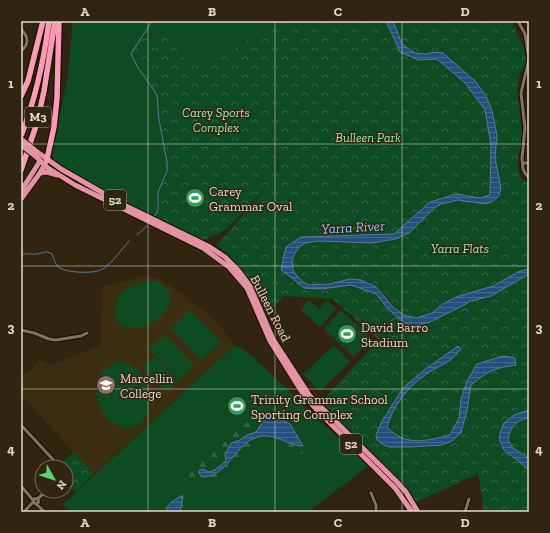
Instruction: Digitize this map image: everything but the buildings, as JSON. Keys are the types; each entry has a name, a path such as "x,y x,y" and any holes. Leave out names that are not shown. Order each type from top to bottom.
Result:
{"highway":[{"path":"21,96 30,74 43,21"},
{"name":"M3","path":"21,138 40,74 49,21"},
{"name":"M3","path":"21,170 37,123 44,91 55,21"},
{"path":"21,199 46,162 54,127 57,98 59,21"},
{"name":"Bulleen Road","path":"21,138 35,153 63,178 161,226 218,251 238,270 250,286 273,339 310,396 396,481 406,492 418,512"},
{"name":"Bulleen Road","path":"21,145 35,153 40,161 46,162 68,173 208,251 236,274 250,295 270,341 305,397 395,488 412,512"},
{"path":"21,191 40,161"},
{"path":"40,173 46,172 63,178"}],"street":[{"path":"518,21 524,34 529,58 520,93 525,128 522,163 525,173 529,178"},
{"path":"21,29 26,34 27,41 26,46 21,51"},
{"path":"524,34 529,31"},
{"path":"522,163 529,164"},
{"path":"21,330 34,333 48,339 56,340 81,336 88,332"},
{"path":"21,425 53,459"},
{"path":"21,486 46,512"},
{"path":"371,493 376,505 376,512"},
{"path":"465,512 469,499"},
{"path":"24,512 36,501"}],"shaded area":[{"name":"Marcellin College","path":"143,276 159,279 168,284 202,309 218,324 235,345 94,474 21,395 21,375 33,369 33,364 37,364 38,359 52,365 101,345 102,287"}],"green space":[{"path":"73,21 262,21 264,28 228,54 213,62 202,63 188,59 168,37 162,33 156,32 146,36 131,54 138,68 157,96 159,120 167,162 167,171 161,184 157,199 157,213 154,218 74,173 54,160 52,154 68,74"},
{"path":"262,21 386,21 400,52 419,60 437,59 465,83 485,110 491,145 490,195 480,198 456,194 430,202 394,234 301,237 281,270 295,284 296,283 304,288 321,289 351,285 376,294 388,309 404,323 413,326 430,322 470,301 491,296 529,274 529,410 514,415 504,450 529,470 529,512 482,512 483,503 478,474 416,502 405,486 320,403 379,340 333,299 284,296 265,317 257,294 247,276 226,253 216,245 270,183 226,230 202,241 154,218 158,210 158,192 167,171 167,162 159,120 157,96 138,68 131,51 149,34 159,32 165,34 170,39 185,58 196,62 212,62 244,43 264,28","holes":["271,98 279,172 278,172"]},
{"name":"Yarra Flats","path":"393,21 512,21 523,46 526,58 525,65 521,70 518,81 517,91 523,141 518,153 518,165 520,177 529,184 529,269 524,270 494,286 451,300 426,316 416,318 409,317 398,311 381,291 363,281 351,280 314,285 306,283 299,279 294,271 292,263 294,254 301,245 305,243 314,241 350,243 384,242 397,238 408,232 439,205 452,201 486,204 501,188 495,158 497,135 492,111 475,81 449,58 431,52 425,54 415,53 406,47 402,44"},
{"path":"148,281 157,282 165,287 170,295 169,304 164,313 145,326 134,328 125,326 117,320 116,316 119,296 132,286"},
{"path":"309,300 319,309 327,300 336,309 320,327 301,310"},
{"path":"190,310 221,342 202,360 171,329"},
{"name":"David Barro Stadium","path":"341,310 371,338 354,357 324,329"},
{"path":"165,335 194,365 179,380 149,349"},
{"name":"Trinity Grammar School Sporting Complex","path":"235,345 251,355 368,466 308,512 71,512 63,504 68,499 74,499 74,494"},
{"path":"334,345 350,362 320,391 303,374"},
{"path":"154,356 178,381 166,392 142,367"},
{"path":"119,361 131,365 141,374 148,390 148,409 145,417 140,423 132,427 123,427 114,424 107,418 102,410 96,391 97,381 101,373"},
{"path":"527,417 529,418 529,458 513,448 508,440 511,428"},
{"path":"247,422 257,430 261,436 281,439 303,446 306,451 298,456 280,444 271,441 263,442 250,447 241,455 234,468 215,483 206,479 186,479 187,475"},
{"path":"74,452 94,474 75,492 74,459 66,459"},
{"path":"190,485 191,489 182,512 159,512 163,506"}],"water":[{"path":"386,21 393,21 402,44 406,47 415,53 443,53 475,81 486,96 492,111 497,135 495,158 501,188 499,196 486,204 458,200 441,204 434,208 409,233 396,239 372,243 318,241 306,243 300,246 295,253 292,260 293,270 303,282 309,285 329,284 350,279 361,280 376,287 394,308 404,315 416,318 432,313 443,304 456,297 493,286 518,272 529,269 529,274 491,296 470,301 430,322 413,326 404,323 388,309 376,294 351,285 321,289 304,288 281,270 286,247 301,237 394,234 430,202 456,194 480,198 490,195 491,145 485,110 465,83 437,59 419,60 400,52"},
{"path":"458,346 461,349 453,358 418,380 397,405 387,427 401,438 417,441 450,435 459,418 461,399 467,381 477,364 503,356 515,358 516,365 502,367 492,371 482,376 471,385 461,433 452,441 442,445 389,447 377,440 376,435 381,423 403,388 424,370"},
{"path":"529,410 529,418 521,420 514,425 510,431 508,440 513,448 529,458 529,470 504,450 499,438 503,424 514,415"},
{"path":"266,413 290,424 303,446 292,444 270,436 258,437 250,440 243,446 218,472 211,476 202,477 199,471 202,469 209,472 215,470 226,461 225,454 231,443 256,432"},
{"path":"183,496 180,512 166,512 169,504"}],"waterway":[{"path":"152,21 131,54 138,68 157,96 159,120 167,162 167,171 158,192 158,210 154,217"},
{"path":"137,235 149,224"},
{"path":"21,255 48,252 52,254 57,265 64,270 75,272 94,272 107,266 129,241"}],"place":[{"name":"Carey Grammar Oval","path":"195,198"},
{"name":"David Barro Stadium","path":"347,334"},
{"name":"Marcellin College","path":"106,385"},
{"name":"Trinity Grammar School Sporting Complex","path":"237,406"}],"park label":[{"name":"Carey Sports Complex","path":"216,120"},
{"name":"Bulleen Park","path":"368,137"}],"water label":[{"name":"Yarra River","path":"353,227"}]}
